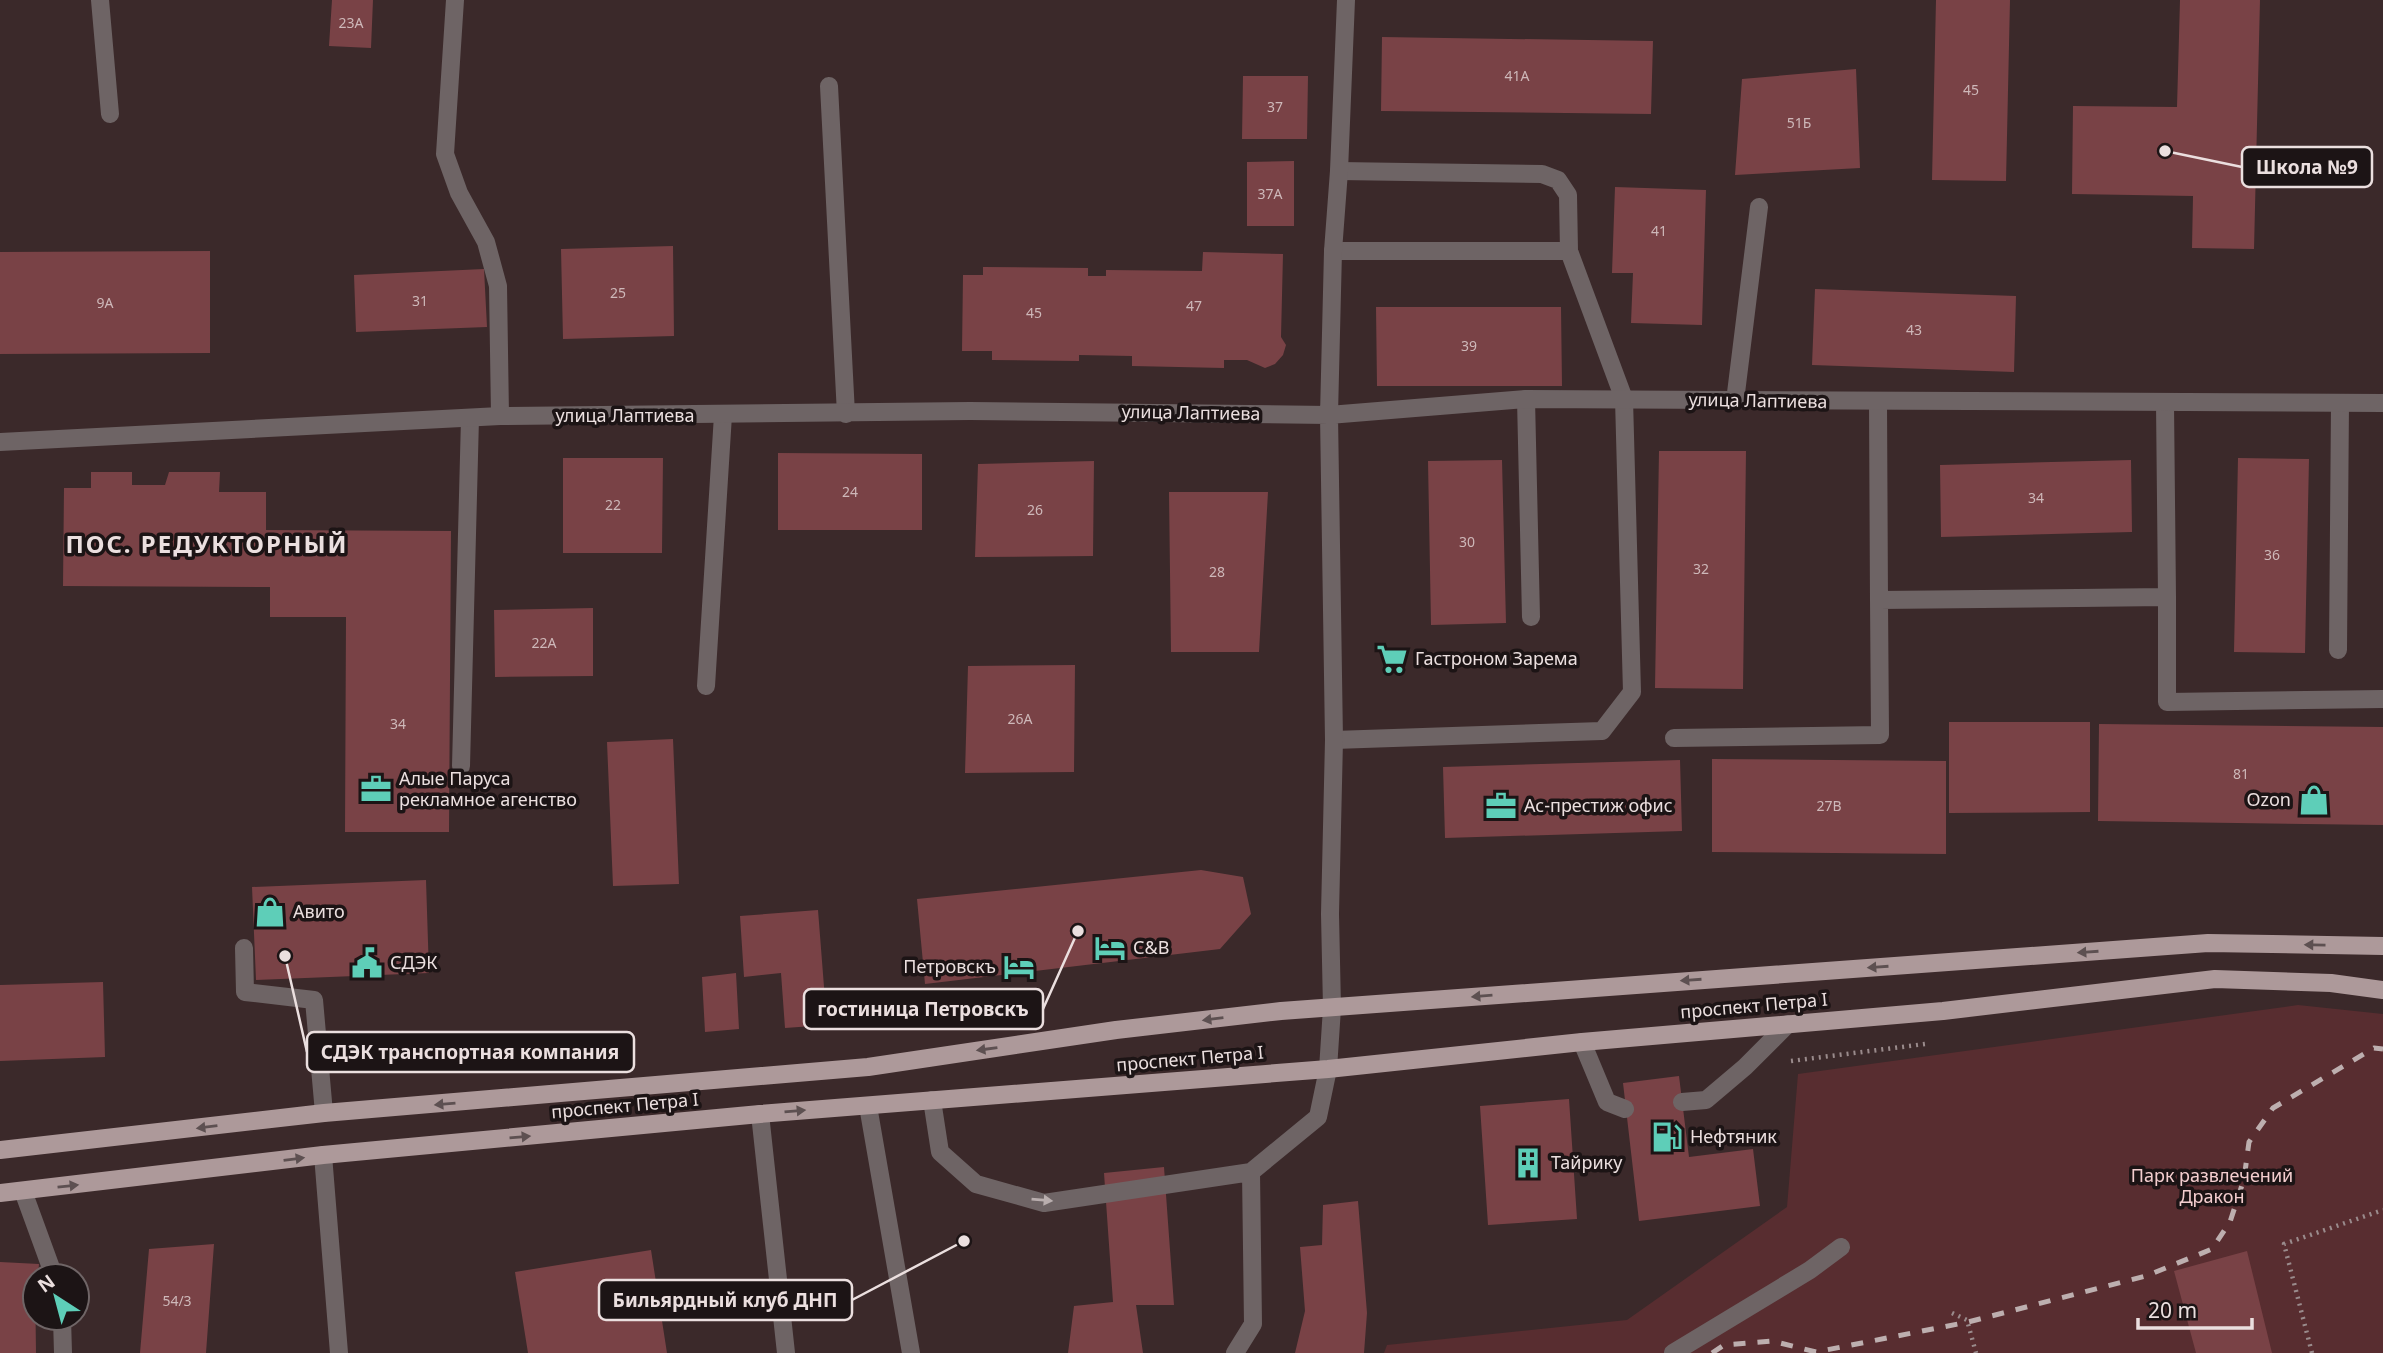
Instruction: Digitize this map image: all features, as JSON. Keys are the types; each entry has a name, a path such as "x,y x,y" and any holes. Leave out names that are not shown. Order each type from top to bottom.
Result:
{"main road":[{"name":"проспект Петра I","path":"0,1150 324,1113 868,1067 1116,1030 1281,1011 2208,943 2383,946"},
{"name":"проспект Петра I","path":"0,1193 323,1155 760,1114 1328,1069 1582,1042 1943,1011 2215,979 2331,984 2383,990"}],"street":[{"path":"100,0 110,114"},
{"path":"455,0 445,153 459,193 486,242 498,286 500,416"},
{"path":"932,1100 940,1152 976,1184 1044,1203 1251,1172 1318,1117 1328,1069 1332,1008 1330,914 1334,740 1329,415 1333,251 1346,0"},
{"path":"829,86 846,414"},
{"path":"1334,740 1602,731 1632,692 1624,399 1569,251 1568,195 1558,180 1550,177 1339,171"},
{"path":"1735,401 1759,206"},
{"path":"1333,251 1569,251"},
{"path":"1526,399 1531,617"},
{"name":"улица Лаптиева","path":"0,442 500,416 970,411 1329,415 1526,399 2383,403"},
{"path":"1674,738 1880,736 1878,402"},
{"path":"2165,403 2167,702 2383,699"},
{"path":"2338,650 2340,403"},
{"path":"706,686 723,415"},
{"path":"461,766 470,418"},
{"path":"1879,600 2167,597"},
{"path":"244,948 244,992 314,1000 324,1113"},
{"path":"1682,1102 1706,1100 1745,1068 1788,1024"},
{"path":"1582,1042 1607,1102 1625,1109"},
{"path":"868,1106 911,1353"},
{"path":"760,1114 786,1353"},
{"path":"323,1155 340,1353"},
{"path":"1235,1353 1253,1324 1251,1172"},
{"path":"23,1191 49,1262"},
{"path":"1673,1353 1810,1270 1841,1247"},
{"path":"62,1332 63,1353"}],"path":[{"path":"1745,1068 1932,1043"},
{"path":"2312,1353 2284,1244 2383,1210"},
{"path":"1952,1313 1968,1320 1976,1353"}],"green space":[{"name":"Парк развлечений Дракон","path":"2298,1005 2383,1014 2383,1353 1384,1353 1387,1345 1627,1320 1787,1207 1798,1074"}],"building":[{"path":"332,0 373,0 371,48 329,46"},
{"path":"1936,0 2010,0 2006,181 1932,180"},
{"path":"2180,0 2260,0 2254,249 2192,248 2193,196 2072,194 2073,106 2177,107"},
{"path":"1382,37 1653,41 1651,114 1381,111"},
{"path":"1856,69 1860,168 1735,175 1742,79"},
{"path":"1243,76 1308,76 1307,139 1242,139"},
{"path":"1294,161 1294,226 1247,226 1247,162"},
{"path":"1615,187 1706,190 1702,325 1631,323 1633,273 1612,273"},
{"path":"673,246 674,336 563,339 561,249"},
{"path":"210,251 210,353 0,354 0,252"},
{"path":"1203,252 1283,254 1281,337 1286,345 1283,355 1275,364 1265,368 1247,360 1224,360 1224,368 1132,366 1132,356 1079,355 1079,361 992,360 992,351 962,351 963,275 983,275 983,267 1088,268 1088,276 1106,276 1106,270 1202,271"},
{"path":"484,269 487,327 356,332 354,275"},
{"path":"1815,289 2016,296 2014,372 1812,365"},
{"path":"1376,307 1561,307 1562,386 1377,386"},
{"path":"1659,451 1746,451 1743,689 1655,688"},
{"path":"778,453 922,454 922,530 778,530"},
{"path":"563,458 663,458 662,553 563,553"},
{"path":"2238,458 2309,459 2305,653 2234,652"},
{"path":"1502,460 1506,623 1431,625 1428,461"},
{"path":"2131,460 2132,532 1941,537 1940,465"},
{"path":"1094,461 1093,556 975,557 978,464"},
{"path":"91,472 132,472 132,485 165,485 169,472 220,472 219,492 266,492 266,530 451,531 449,832 345,832 346,617 270,617 270,587 63,586 64,488 91,488"},
{"path":"1169,492 1268,492 1259,652 1171,652"},
{"path":"593,608 593,676 495,677 494,610"},
{"path":"1075,665 1074,772 965,773 968,666"},
{"path":"1949,722 2090,722 2090,812 1949,813"},
{"path":"2099,724 2383,727 2383,825 2098,821"},
{"path":"673,739 679,884 613,886 607,742"},
{"path":"1712,759 1946,761 1946,854 1712,852"},
{"path":"1680,760 1682,831 1445,838 1443,767"},
{"path":"1201,870 1243,877 1251,914 1220,949 925,984 917,899"},
{"path":"426,880 429,973 256,980 252,887"},
{"path":"818,910 827,1025 785,1028 781,973 744,977 740,916"},
{"path":"736,973 739,1029 705,1032 702,977"},
{"path":"103,982 105,1057 0,1061 0,985"},
{"path":"1679,1076 1689,1157 1753,1149 1760,1206 1639,1221 1623,1083"},
{"name":"Тайрику","path":"1569,1099 1577,1219 1488,1225 1480,1106"},
{"path":"1164,1167 1174,1305 1136,1305 1143,1353 1068,1353 1074,1306 1113,1302 1104,1173"},
{"path":"1358,1201 1367,1313 1364,1353 1295,1353 1305,1311 1300,1247 1322,1245 1323,1205"},
{"path":"214,1244 206,1353 140,1353 149,1249"},
{"path":"651,1250 667,1353 528,1353 515,1272"},
{"path":"2247,1251 2272,1353 2196,1353 2174,1271"},
{"path":"0,1262 21,1263 21,1332 36,1332 36,1353 0,1353"}],"railway":[{"path":"1712,1353 1724,1345 1772,1341 1816,1352 1968,1322 2146,1276 2212,1249 2230,1222 2244,1179 2249,1142 2273,1108 2374,1048 2383,1049"}],"place":[{"name":"Школа №9","path":"2165,151"},
{"name":"Гастроном Зарема","path":"1392,659"},
{"name":"Алые Паруса рекламное агенство","path":"376,789"},
{"name":"Ozon","path":"2314,800"},
{"name":"Ас-престиж офис","path":"1501,806"},
{"name":"Авито","path":"270,912"},
{"name":"гостиница Петровскъ","path":"1078,931"},
{"name":"С&В","path":"1110,948"},
{"name":"СДЭК транспортная компания","path":"285,956"},
{"name":"СДЭК","path":"367,963"},
{"name":"Петровскъ","path":"1019,967"},
{"name":"Нефтяник","path":"1667,1137"},
{"name":"Тайрику","path":"1528,1163"},
{"name":"Бильярдный клуб ДНП","path":"964,1241"}],"district":[{"name":"ПОС. РЕДУКТОРНЫЙ","path":"207,545"}]}
